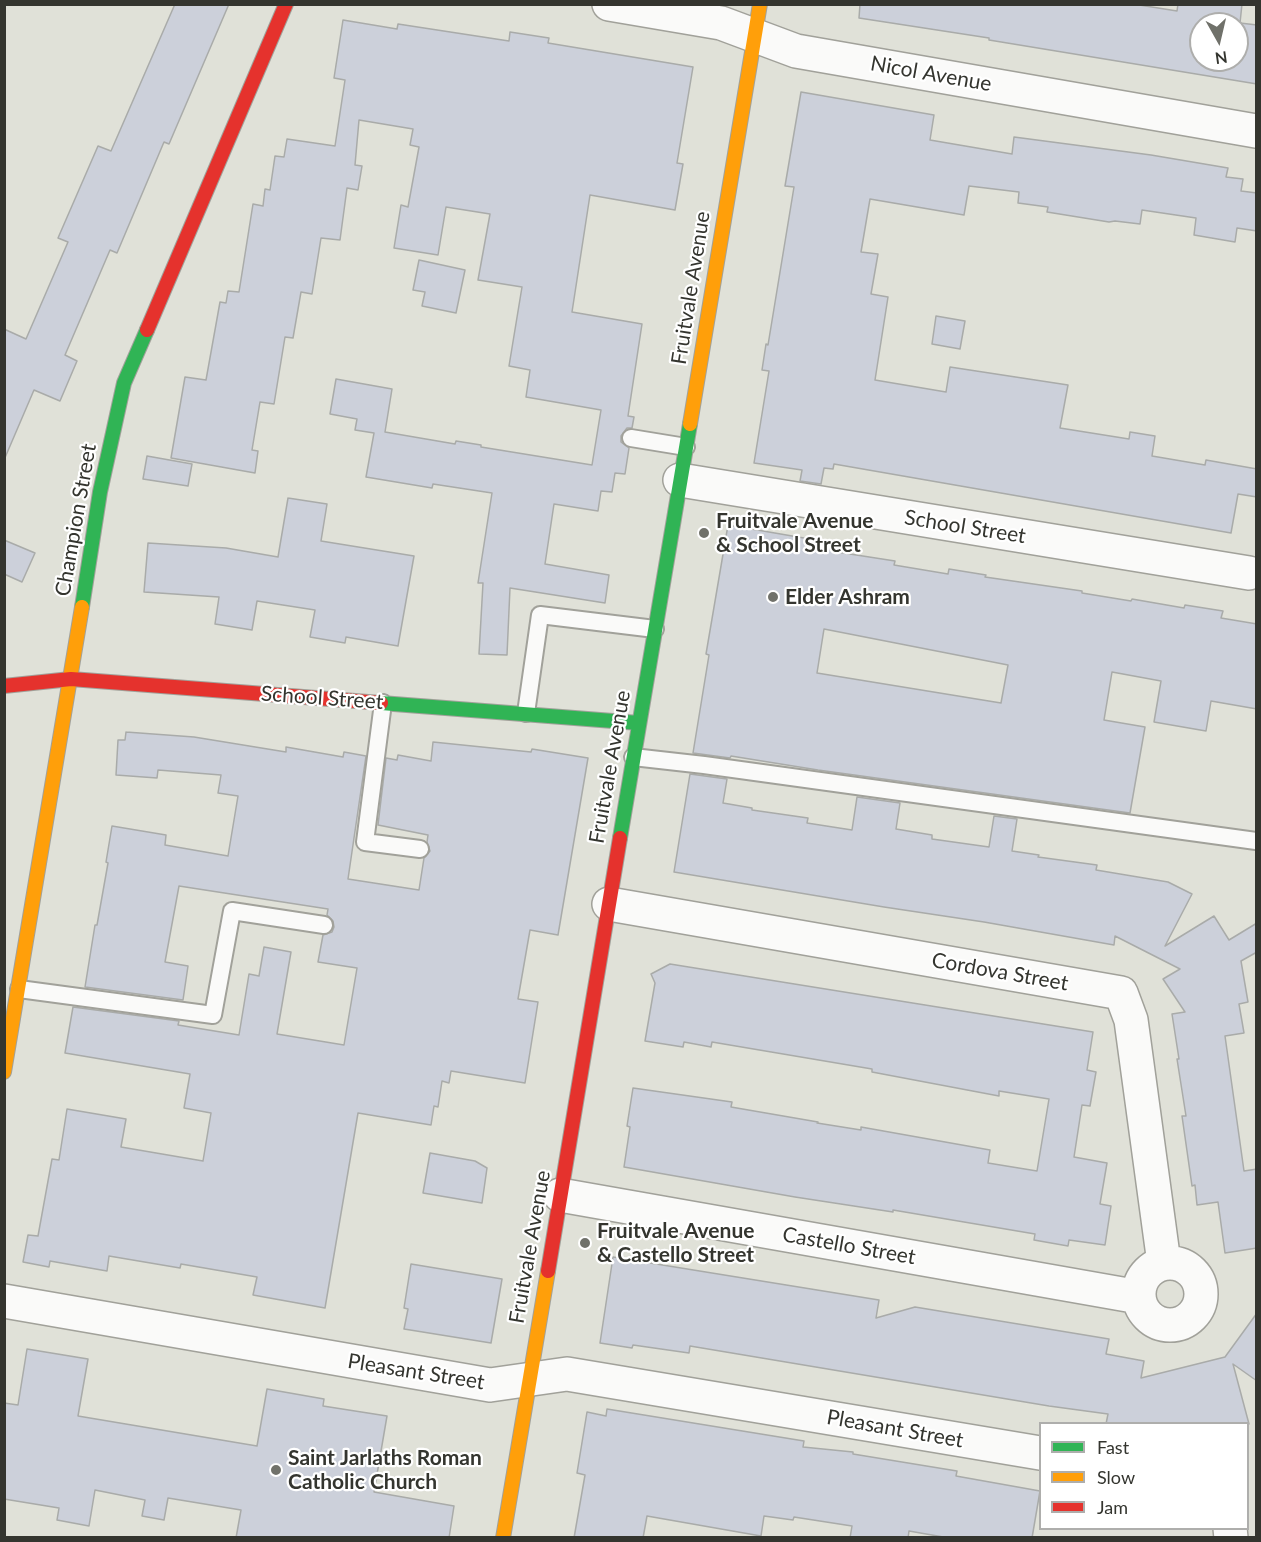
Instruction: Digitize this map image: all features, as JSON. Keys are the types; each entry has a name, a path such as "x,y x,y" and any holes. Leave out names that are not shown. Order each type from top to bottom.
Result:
{"street":[{"name":"Champion Street","path":"4,1072 71,679 100,492 124,383 286,4"},
{"name":"Nicol Avenue","path":"609,4 657,8 721,23 758,20 796,51 1257,130"},
{"name":"Fruitvale Avenue","path":"503,1538 758,20"},
{"name":"School Street","path":"680,480 1249,573"},
{"name":"School Street","path":"4,686 71,679 639,723"},
{"name":"Cordova Street","path":"609,904 1121,993 1131,1020 1164,1263"},
{"name":"Castello Street","path":"560,1195 1139,1297"},
{"path":"1164,1263 1185,1266 1194,1273 1202,1293 1195,1313 1187,1320 1177,1324 1167,1325 1156,1322 1141,1307 1139,1288 1142,1279 1155,1266 1164,1263"},
{"name":"Pleasant Street","path":"4,1301 490,1385 567,1374 1039,1453"}],"lane":[{"path":"631,438 686,447"},
{"path":"526,713 540,615 655,629"},
{"path":"383,703 365,842 420,849"},
{"path":"633,757 1257,841"},
{"path":"19,988 213,1016 232,911 324,925"},
{"path":"4,962 23,964"}],"building":[{"path":"175,4 229,4 169,144 164,142 117,253 110,250 65,355 77,361 60,401 34,390 4,460 4,329 26,339 68,242 58,238 98,146 111,151"},
{"path":"860,4 1133,4 1177,11 1178,4 1242,4 1241,12 1189,12 1189,72 1249,72 1249,24 1257,25 1257,84 989,40 989,38 859,18"},
{"path":"343,20 397,29 398,24 509,41 510,32 549,38 548,43 693,67 677,163 683,164 675,210 590,195 572,312 642,324 628,416 634,417 632,428 627,428 621,436 621,442 629,448 625,474 615,473 612,492 601,491 598,511 554,504 545,564 609,575 605,603 510,588 507,655 479,654 483,583 478,583 492,493 433,484 432,488 366,477 374,433 355,430 357,419 330,414 336,379 392,389 385,432 455,444 456,441 592,465 601,410 526,397 530,370 509,366 522,287 478,280 490,214 446,207 438,255 394,248 401,205 408,207 419,147 410,145 413,129 359,120 355,165 362,166 358,190 347,188 340,240 321,238 312,294 301,292 293,338 285,337 274,404 260,402 252,450 258,451 255,473 171,458 185,377 206,380 220,302 226,303 228,291 239,292 253,204 263,206 265,189 270,190 275,156 284,157 287,139 335,146 345,80 334,78"},
{"path":"801,92 934,115 930,140 1012,154 1014,137 1151,155 1228,168 1226,177 1243,179 1241,191 1257,193 1257,231 1237,228 1235,242 1194,235 1196,218 1142,210 1140,224 1109,222 1047,212 1048,207 1018,203 1019,192 969,186 964,215 870,199 861,252 878,254 871,294 888,297 875,380 946,392 950,367 1068,385 1060,428 1129,439 1130,432 1155,436 1152,456 1205,465 1206,460 1257,469 1257,497 1238,494 1231,533 834,464 833,469 824,468 821,484 800,481 802,470 754,463 769,371 762,370 794,187 785,186"},
{"path":"419,260 465,270 456,313 422,306 425,292 413,290"},
{"path":"936,316 965,321 960,349 932,344"},
{"path":"147,456 192,464 188,486 143,479"},
{"path":"288,498 327,504 321,541 414,556 398,646 346,637 345,643 310,637 315,610 257,601 252,630 215,624 219,597 144,592 148,543 226,548 278,557"},
{"path":"728,525 839,544 837,552 895,561 894,565 948,574 949,569 1131,601 1132,599 1184,608 1185,605 1223,611 1221,618 1257,624 1257,709 1211,701 1206,731 1154,722 1161,681 1112,672 1104,720 1145,727 1130,813 731,756 730,758 693,753 709,655 706,654","holes":["824,629 1008,665 1001,703 817,673"]},
{"path":"4,540 35,553 22,582 4,574"},
{"path":"126,732 194,737 286,752 286,747 343,757 344,752 366,756 348,879 419,890 424,858 430,851 427,842 428,835 378,825 386,758 397,760 398,755 431,761 433,742 531,752 532,749 588,758 558,935 530,930 518,999 538,1002 525,1083 451,1071 449,1083 442,1081 438,1107 434,1106 431,1125 358,1113 325,1308 253,1295 257,1277 181,1264 180,1268 109,1256 107,1271 50,1261 49,1267 23,1262 28,1235 38,1236 52,1159 59,1160 67,1109 126,1119 121,1147 203,1161 211,1113 184,1108 190,1074 65,1053 73,1007 179,1021 178,1025 239,1035 249,974 259,976 264,947 291,952 277,1034 344,1045 357,968 318,962 323,935 332,932 334,927 333,921 327,915 328,909 179,886 165,962 188,966 183,1000 85,987 108,863 106,862 112,826 166,835 165,845 228,856 238,796 218,793 221,775 158,770 157,778 116,775 118,740 125,740"},
{"path":"690,774 727,779 723,803 752,808 752,810 808,818 807,823 852,830 857,797 900,803 896,829 932,835 932,839 989,847 994,816 1017,819 1012,851 1097,865 1096,870 1168,882 1192,894 1165,946 1214,916 1229,940 1257,923 1257,952 1241,961 1248,1002 1239,1004 1244,1033 1225,1036 1244,1171 1257,1169 1257,1248 1225,1253 1218,1202 1197,1205 1182,1116 1186,1116 1172,1014 1185,1012 1163,979 1180,969 1115,936 1114,945 674,872"},
{"path":"670,964 1093,1032 1087,1070 1096,1072 1090,1106 1082,1105 1074,1157 1107,1163 1100,1204 1111,1206 1105,1245 1069,1240 1068,1246 1034,1240 1035,1234 893,1210 893,1212 795,1197 624,1167 633,1088 732,1102 731,1107 990,1150 988,1163 1037,1171 1049,1099 999,1091 999,1096 872,1072 872,1069 712,1042 711,1047 684,1042 683,1047 645,1041 655,983 651,974"},
{"path":"430,1153 475,1161 487,1168 482,1203 423,1193"},
{"path":"613,1257 879,1300 876,1318 915,1307 1109,1339 1106,1354 1144,1361 1141,1378 1225,1357 1257,1313 1257,1381 1233,1364 1248,1422 1106,1422 1108,1414 690,1346 689,1353 600,1343"},
{"path":"411,1264 502,1279 491,1343 404,1329 408,1309 404,1308"},
{"path":"27,1349 88,1359 78,1416 257,1446 267,1389 324,1399 323,1406 387,1416 374,1492 454,1506 449,1538 236,1538 241,1510 168,1498 164,1520 142,1516 145,1500 95,1490 89,1526 57,1520 59,1508 4,1499 4,1403 18,1405"},
{"path":"607,1409 804,1441 803,1447 853,1452 853,1454 957,1471 956,1476 1039,1491 1032,1538 949,1538 909,1531 908,1538 850,1538 852,1526 794,1517 793,1520 764,1516 761,1536 647,1516 643,1538 574,1538 585,1475 577,1473 587,1412 606,1416"}],"traffic: fast":[{"path":"82,607 100,492 124,383 147,330"},
{"path":"620,838 690,424"},
{"path":"381,703 639,723"}],"traffic: slow":[{"path":"690,424 760,4"},
{"path":"4,1072 82,607"},
{"path":"503,1538 548,1271"}],"traffic: jam":[{"path":"147,330 286,4"},
{"path":"4,686 71,679 381,703"},
{"path":"548,1271 620,838"}],"place":[{"name":"Fruitvale Avenue & School Street","path":"704,533"},
{"name":"Elder Ashram","path":"773,597"},
{"name":"Fruitvale Avenue & Castello Street","path":"585,1243"},
{"name":"Saint Jarlaths Roman Catholic Church","path":"276,1470"}]}
